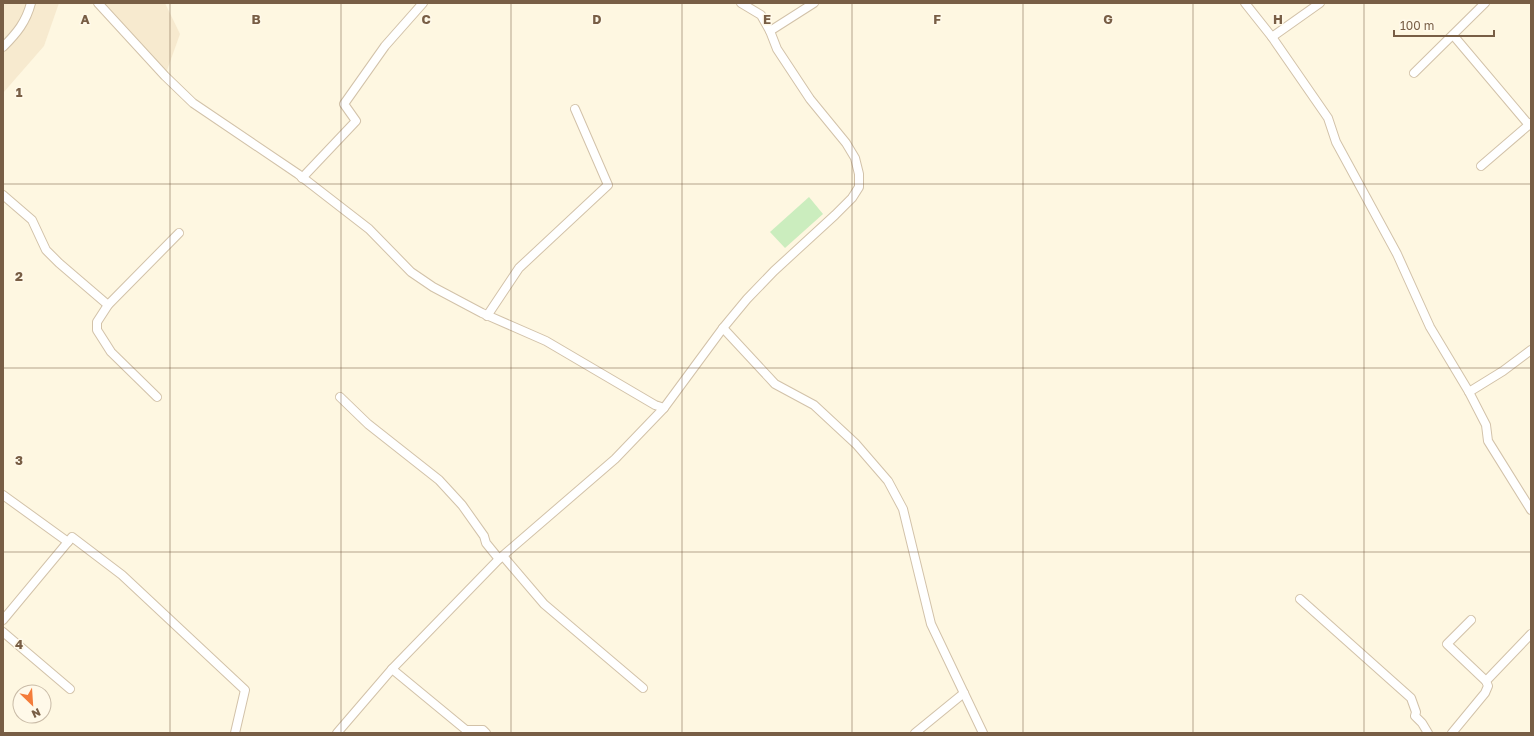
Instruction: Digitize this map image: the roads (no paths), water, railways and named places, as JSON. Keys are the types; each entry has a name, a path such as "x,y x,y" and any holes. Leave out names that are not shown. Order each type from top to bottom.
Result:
{"street":[{"path":"3,47 20,29 27,16 31,3"},
{"path":"98,3 164,76 193,103 302,178 369,229 411,272 433,287 487,316 546,341 655,405 664,408"},
{"path":"302,178 356,121 344,104 385,46 423,3"},
{"path":"337,733 392,669 501,557 615,459 664,408 722,328 747,299 774,271 852,198 859,188 859,174 855,158 846,142 810,99 777,49 770,31 761,15 741,3"},
{"path":"770,31 814,3"},
{"path":"1245,3 1272,37 1328,118 1336,142 1397,254 1430,327 1469,392 1486,425 1488,442 1531,510"},
{"path":"1272,37 1320,3"},
{"path":"1414,73 1485,3"},
{"path":"1452,35 1530,124 1481,166"},
{"path":"487,316 519,268 608,185 575,109"},
{"path":"3,195 32,220 46,250 108,305"},
{"path":"157,397 111,352 97,330 97,322 108,305 178,232"},
{"path":"722,328 775,384 814,405 856,444 888,481 903,509 931,624 984,733"},
{"path":"1469,392 1503,371 1531,350"},
{"path":"340,397 368,424 439,480 462,505 484,536 486,543 501,557 544,604 643,688"},
{"path":"3,495 68,542"},
{"path":"3,620 72,537 122,575 245,690 235,733"},
{"path":"1300,599 1411,698 1416,712 1415,716 1428,733"},
{"path":"1452,733 1485,694 1488,686 1486,681 1447,644 1471,620"},
{"path":"3,632 70,689"},
{"path":"1486,681 1531,634"},
{"path":"392,669 466,730 482,730 486,733"},
{"path":"915,733 964,693"}]}
